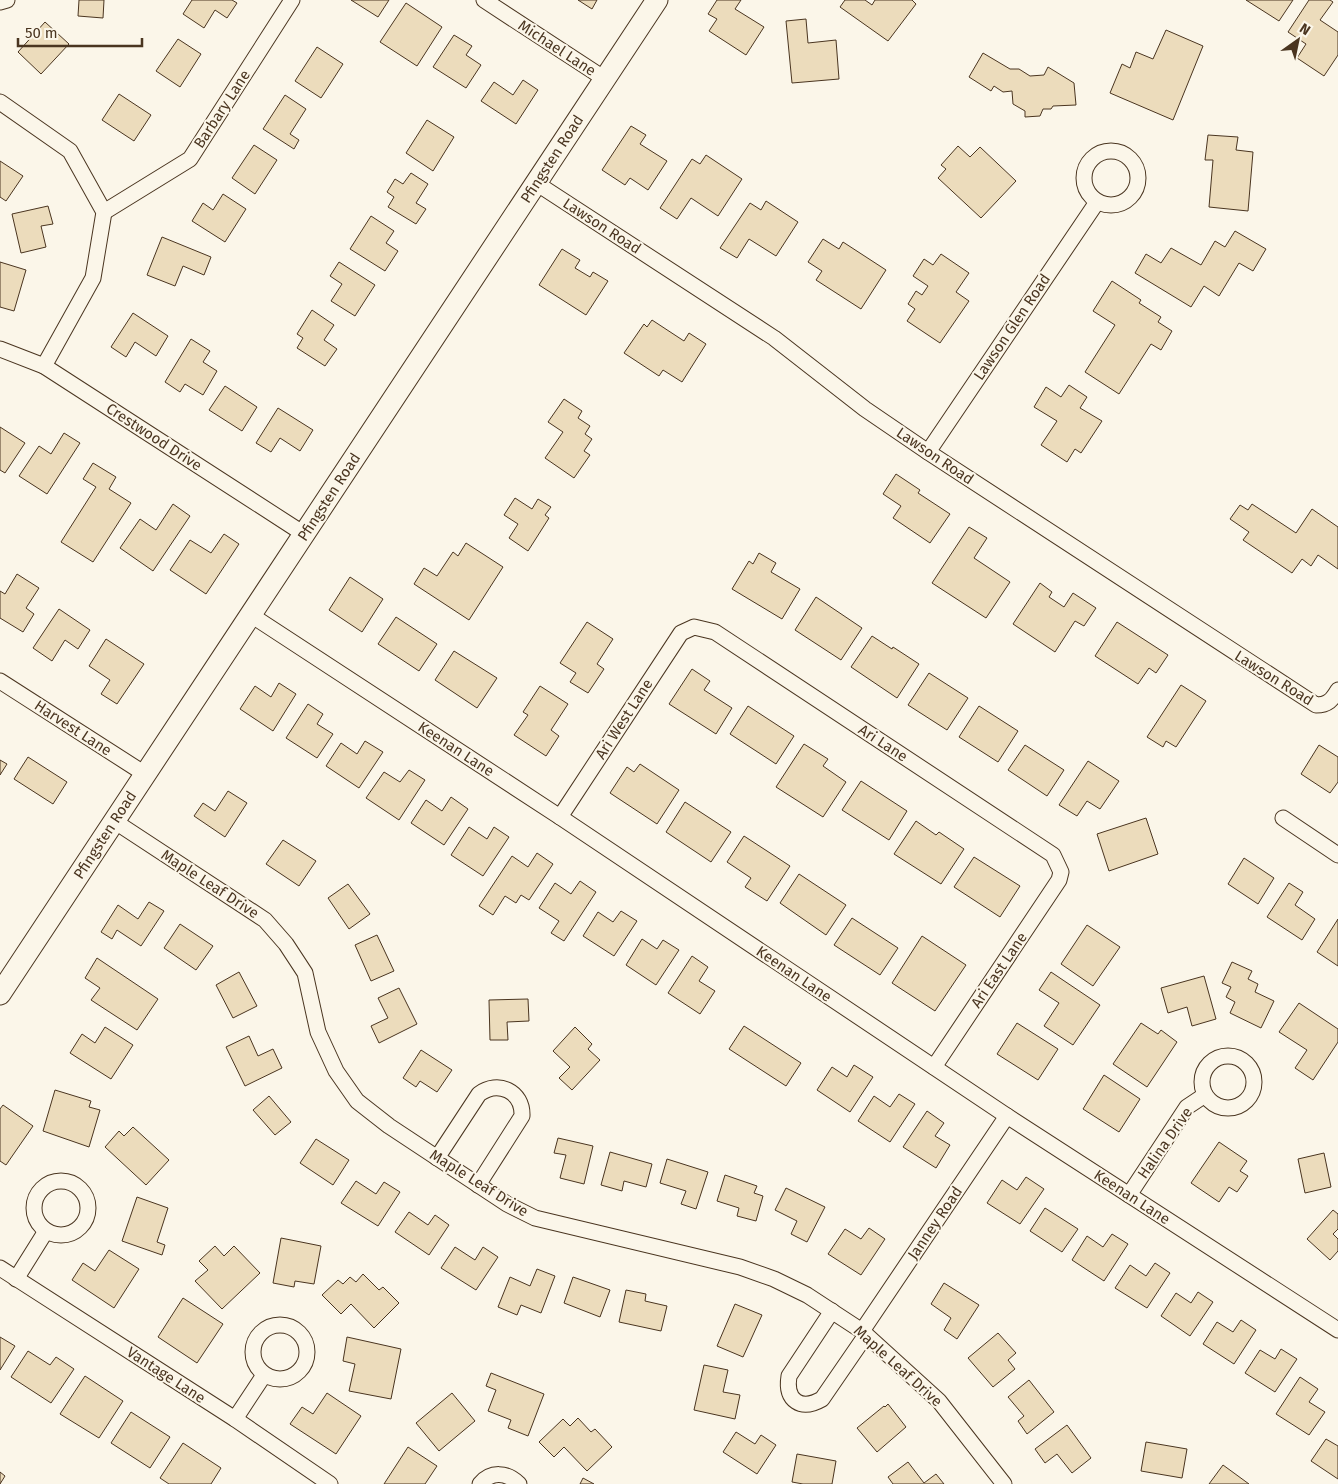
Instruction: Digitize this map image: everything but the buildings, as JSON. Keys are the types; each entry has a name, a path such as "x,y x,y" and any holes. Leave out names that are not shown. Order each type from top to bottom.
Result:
{"main road":[{"name":"Pfingsten Road","path":"0,994 657,0"}],"street":[{"path":"0,2 7,0"},
{"name":"Barbary Lane","path":"104,212 190,158 292,0"},
{"name":"Michael Lane","path":"484,0 605,79"},
{"path":"0,102 70,151 104,212 93,278 44,366"},
{"name":"Lawson Road","path":"536,184 774,338 866,409 928,452 1316,705 1323,705 1331,701 1338,690"},
{"name":"Lawson Glen Road","path":"928,452 1097,202"},
{"name":"Crestwood Drive","path":"0,349 44,366 304,534"},
{"name":"Keenan Lane","path":"251,615 560,817 1007,1116 1338,1330"},
{"name":"Ari West Lane","path":"560,817 681,633 694,627"},
{"name":"Ari Lane","path":"694,627 715,632 1053,855 1061,872"},
{"name":"Harvest Lane","path":"0,681 145,774"},
{"path":"1283,818 1338,856"},
{"name":"Maple Leaf Drive","path":"114,821 265,920 286,944 305,973 318,1032 336,1071 357,1101 389,1126 507,1204 535,1218 740,1267 774,1278 807,1295 864,1333 939,1401 1004,1484"},
{"name":"Ari East Lane","path":"934,1067 1059,880 1061,872"},
{"path":"437,1158 480,1094 487,1088 496,1087 510,1092 519,1101 522,1116 478,1185"},
{"name":"Halina Drive","path":"1129,1195 1187,1107 1205,1095"},
{"name":"Janney Road","path":"832,1311 789,1376 787,1386 790,1396 806,1405 814,1404 822,1399 1007,1116"},
{"path":"16,1279 46,1231"},
{"name":"Vantage Lane","path":"0,1268 235,1420 330,1484"},
{"path":"235,1420 264,1375"},
{"path":"480,1484 491,1475 499,1474 507,1475 519,1484"}]}
